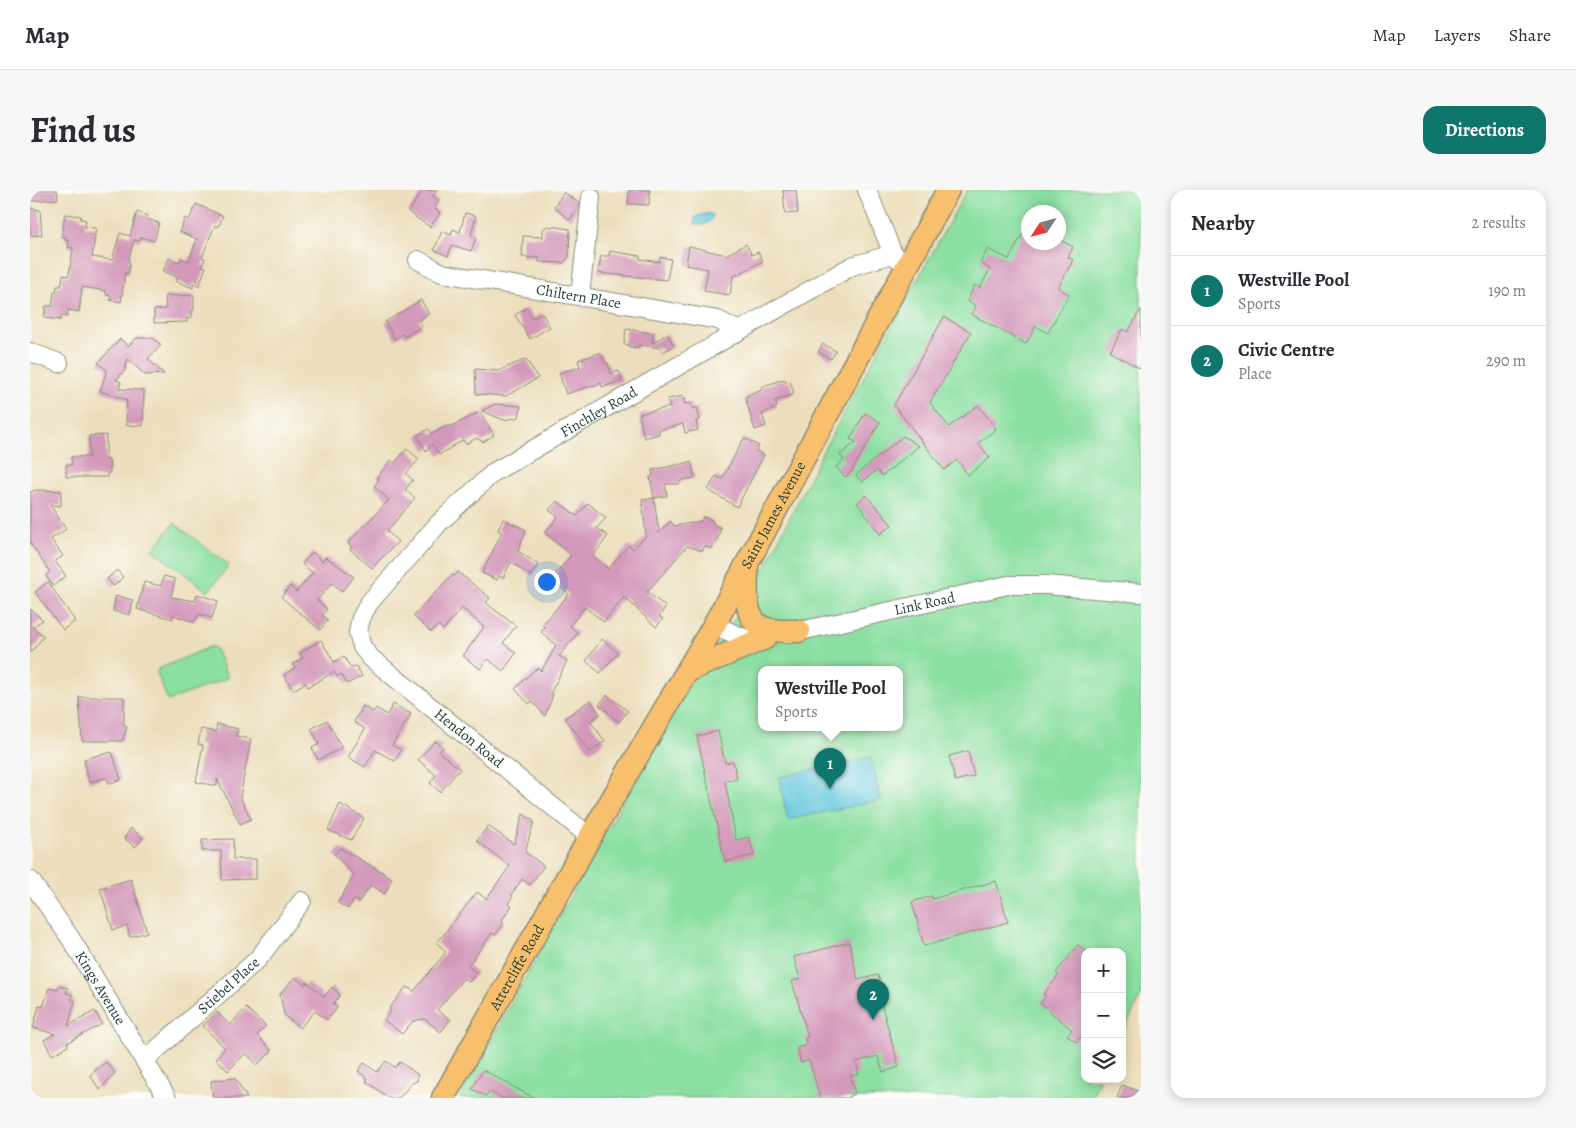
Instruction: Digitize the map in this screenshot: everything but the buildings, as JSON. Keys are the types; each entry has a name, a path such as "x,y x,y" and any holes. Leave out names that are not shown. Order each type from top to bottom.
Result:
{"main road":[{"name":"Saint James Avenue","path":"590,837 714,625 900,260 948,190"},
{"path":"747,563 747,605 756,622 770,630 799,631"},
{"path":"687,672 765,638"},
{"name":"Attercliffe Road","path":"443,1098 590,837"}],"street":[{"path":"867,190 900,260"},
{"path":"580,296 591,197"},
{"name":"Chiltern Place","path":"418,260 442,273 718,320 739,331"},
{"name":"Finchley Road","path":"358,632 361,618 375,596 440,523 494,472 852,266 900,260"},
{"path":"30,352 58,363"},
{"name":"Link Road","path":"714,625 746,639 765,638 1008,585 1046,585 1141,593"},
{"name":"Hendon Road","path":"358,632 362,647 371,658 590,837"},
{"name":"Kings Avenue","path":"30,880 71,939 167,1098"},
{"name":"Stiebel Place","path":"145,1060 258,959 302,901"}],"green space":[{"path":"967,190 1141,190 1141,996 1126,1026 1126,948 1081,948 1081,1083 1098,1083 1091,1098 459,1098 688,684 751,596 822,453"},
{"path":"174,523 229,565 208,592 153,550"},
{"path":"212,646 216,649 228,678 168,701 157,673 158,669"}],"water":[{"path":"708,213 713,215 708,223 703,225 694,224 695,217"},
{"path":"871,757 881,800 788,820 779,777"}],"place":[{"name":"Westville Pool","path":"830,789"},
{"name":"Civic Centre","path":"873,1020"}]}
